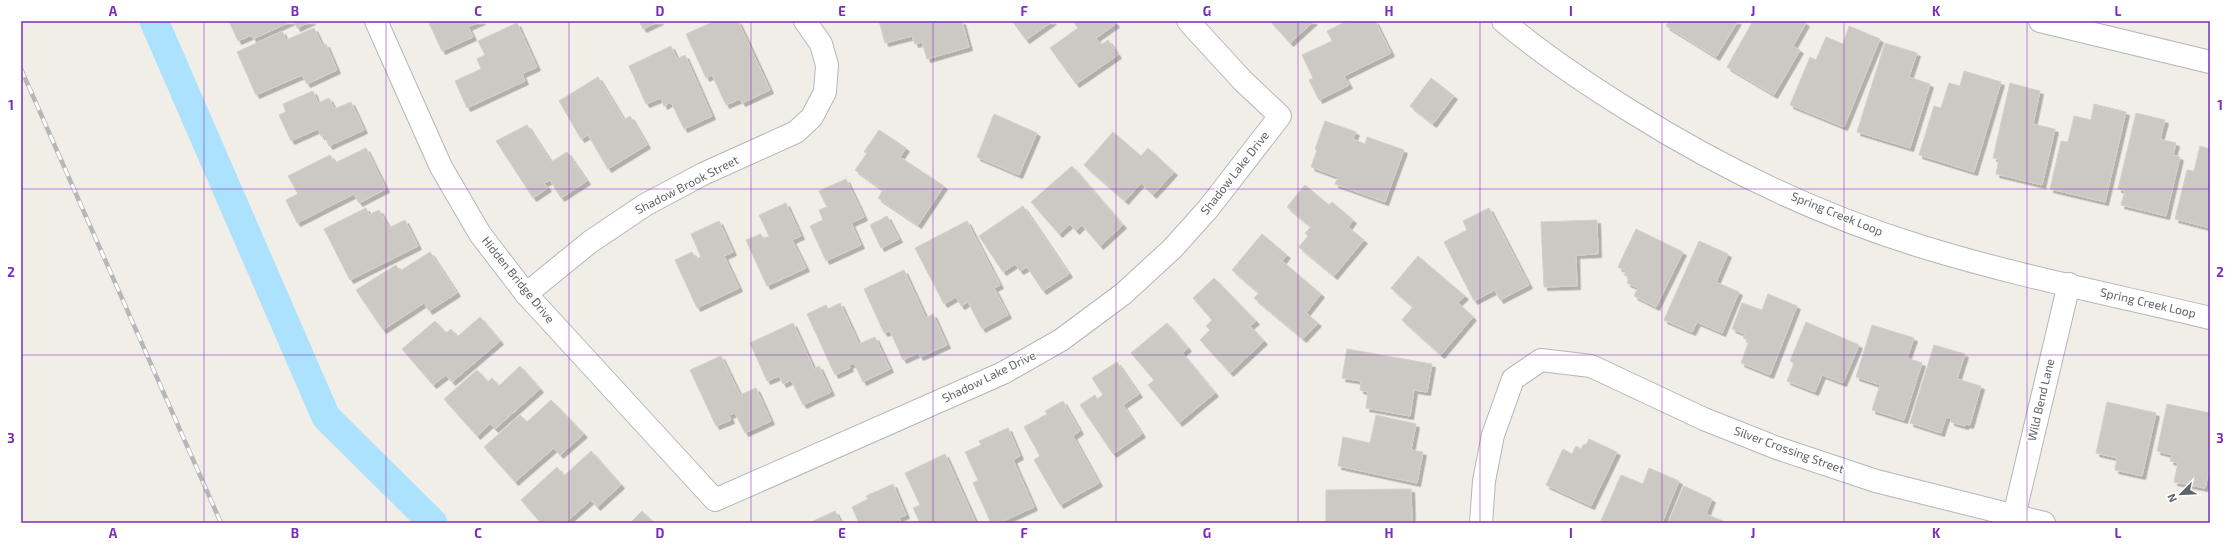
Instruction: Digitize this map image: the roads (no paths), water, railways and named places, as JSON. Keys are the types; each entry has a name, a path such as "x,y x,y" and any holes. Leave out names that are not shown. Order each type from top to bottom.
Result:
{"street":[{"name":"Hidden Bridge Drive","path":"376,21 441,167 480,234 526,294 715,500"},
{"name":"Shadow Brook Street","path":"526,294 590,242 645,205 703,174 796,132 812,117 824,92 827,65 820,44 805,21"},
{"name":"Shadow Lake Drive","path":"715,500 1003,373 1061,340 1123,294 1172,249 1208,209 1280,116 1242,80 1188,21"},
{"name":"Spring Creek Loop","path":"1503,21 1593,88 1679,142 1758,182 1839,217 1922,246 2069,284 2210,318"},
{"path":"2040,21 2210,62"},
{"name":"Wild Bend Lane","path":"2014,516 2069,284"},
{"name":"Silver Crossing Street","path":"1481,523 1484,481 1493,435 1513,379 1541,360 1591,366 1704,419 1777,448 1869,478 2044,523"}],"waterway":[{"path":"154,21 326,417 433,523"}],"railway":[{"path":"21,69 221,523"}]}
